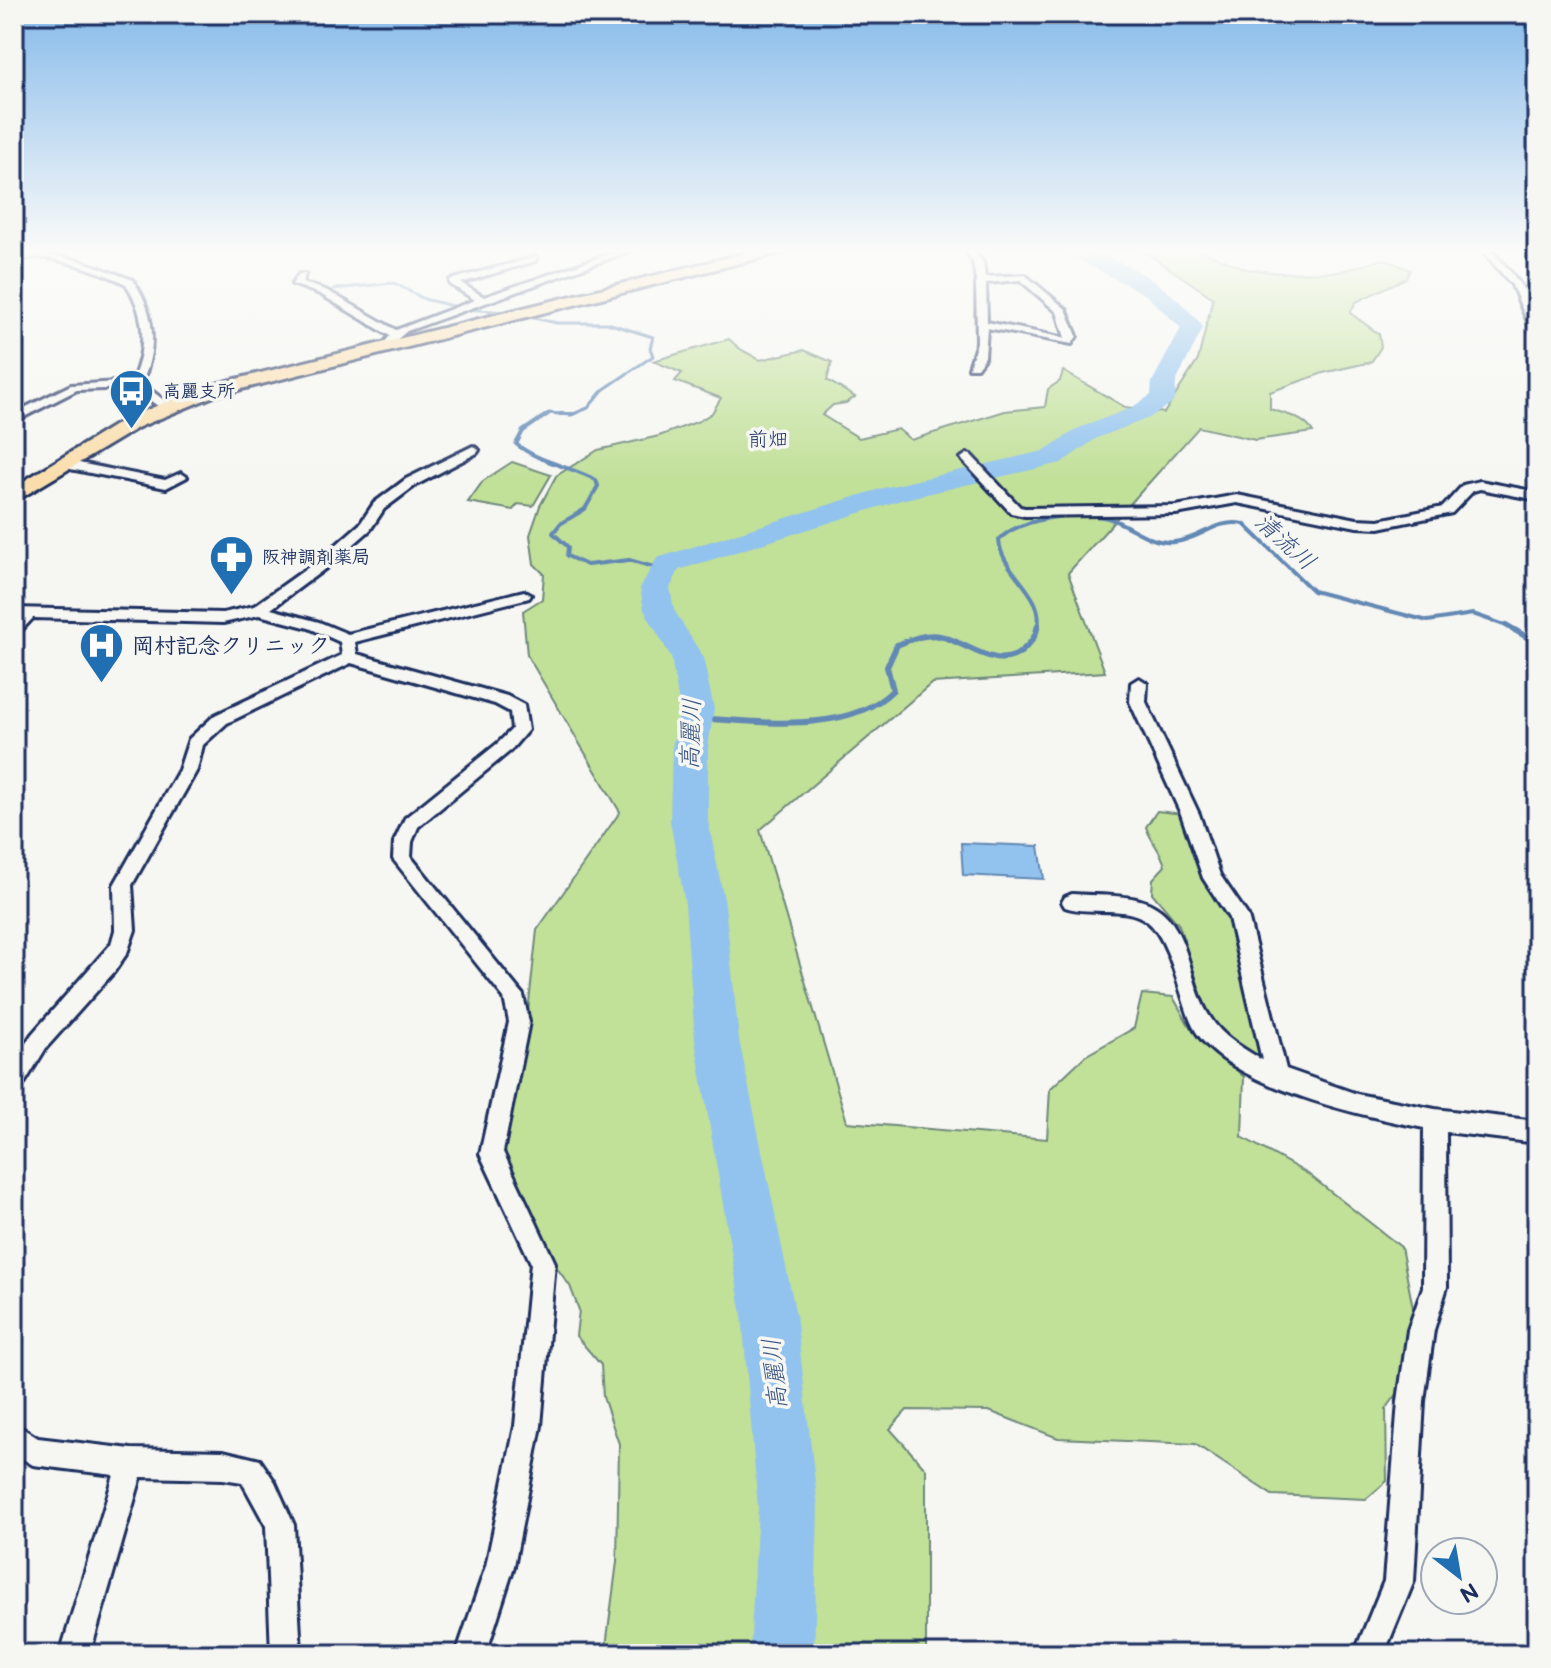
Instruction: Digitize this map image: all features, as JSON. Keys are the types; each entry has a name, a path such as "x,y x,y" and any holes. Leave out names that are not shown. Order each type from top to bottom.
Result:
{"main road":[{"path":"14,496 109,435 166,407 207,392 447,327"}],"street":[{"path":"136,384 149,350 147,327"},
{"path":"372,327 391,340 422,327"},
{"path":"973,366 980,357 981,327"},
{"path":"995,327 1068,342 1072,336 1068,327"},
{"path":"14,418 75,387 136,384 166,407"},
{"path":"19,620 223,618 259,610 355,536 379,506 411,482 473,450"},
{"path":"967,458 1016,510 1025,512 1176,510 1237,499 1345,521 1379,524 1447,510 1468,488 1480,485 1537,496"},
{"path":"64,464 166,484 181,477"},
{"path":"14,1080 39,1041 107,966 120,947 125,930 123,885 188,770 195,743 221,719 349,648 524,595"},
{"path":"259,610 314,625 349,648 501,700 518,709 521,719 520,730 504,747 411,823 403,842 402,859 513,995 519,1022 491,1154 543,1263 528,1426 500,1566 471,1654"},
{"path":"1139,683 1138,702 1190,814 1212,878 1238,916 1276,1074"},
{"path":"1072,902 1137,907 1154,915 1167,929 1201,1022 1225,1049 1259,1070 1357,1104 1435,1120 1537,1132"},
{"path":"1369,1654 1399,1581 1411,1401 1421,1330 1435,1287 1435,1120"},
{"path":"14,1437 33,1451 131,1463 223,1465 250,1470 265,1492 280,1525 286,1654"},
{"path":"75,1654 131,1463"}],"green space":[{"path":"1206,327 1369,327 1379,334 1381,347 1371,362 1323,373 1270,392 1270,409 1299,419 1313,432 1255,440 1199,427 1068,573 1105,672 932,683 760,830 847,1122 1047,1139 1050,1089 1085,1056 1134,1028 1142,994 1173,997 1190,1027 1244,1077 1242,1137 1308,1174 1401,1247 1423,1359 1386,1409 1387,1481 1366,1499 1272,1495 1195,1444 1058,1438 989,1411 907,1410 890,1429 926,1469 926,1654 605,1654 617,1562 619,1444 603,1397 601,1365 576,1336 579,1310 570,1286 551,1260 496,1156 527,1021 537,930 620,812 527,655 523,611 542,599 544,574 534,564 530,535 540,506 556,476 598,450 659,436 712,413 721,398 675,381 682,373 653,361 729,339 760,360 804,350 832,362 827,380 855,397 846,403 833,405 822,415 859,438 898,429 911,440 1005,411 1045,407 1048,389 1060,381 1063,371 1125,407 1164,413 1198,360"},
{"path":"512,462 551,475 533,506 518,504 513,510 468,502 483,481"},
{"path":"1157,811 1183,814 1231,917 1259,1056 1228,1039 1215,1027 1207,1013 1179,925 1152,893 1153,879 1165,866 1146,827"}],"water":[{"path":"961,843 1039,846 1044,879 963,875"}],"waterway":[{"path":"560,414 571,415 588,408 603,390 653,356 650,348 653,337 620,327"},
{"name":"高麗川","path":"782,1654 788,1508 769,1315 717,1040 705,904 689,821 690,747 697,709 687,657 659,610 655,588 667,564 893,494 1052,457 1088,433 1140,413 1163,398 1164,382 1191,327"},
{"path":"545,416 549,413 560,414"},
{"path":"548,414 523,431 516,444 535,456 596,480 598,486 585,509 560,524 553,533 568,547 567,556 587,565 629,560 664,570"},
{"path":"560,414 573,414"},
{"name":"清流川","path":"1038,625 1035,603 1007,563 999,540 1008,532 1035,521 1085,515 1111,519 1149,538 1166,542 1192,538 1225,524 1244,524 1313,591 1428,621 1473,614 1509,627"},
{"name":"清流川","path":"695,718 772,723 826,720 852,714 874,705 893,690 887,667 897,645 934,635 984,655 1006,658 1026,647 1038,625"},
{"name":"清流川","path":"1509,627 1537,643"}],"place":[{"name":"高麗支所","path":"132,430"},
{"name":"阪神調剤薬局","path":"231,596"},
{"name":"岡村記念クリニック","path":"101,685"}],"district":[{"name":"前畑","path":"768,440"}]}
